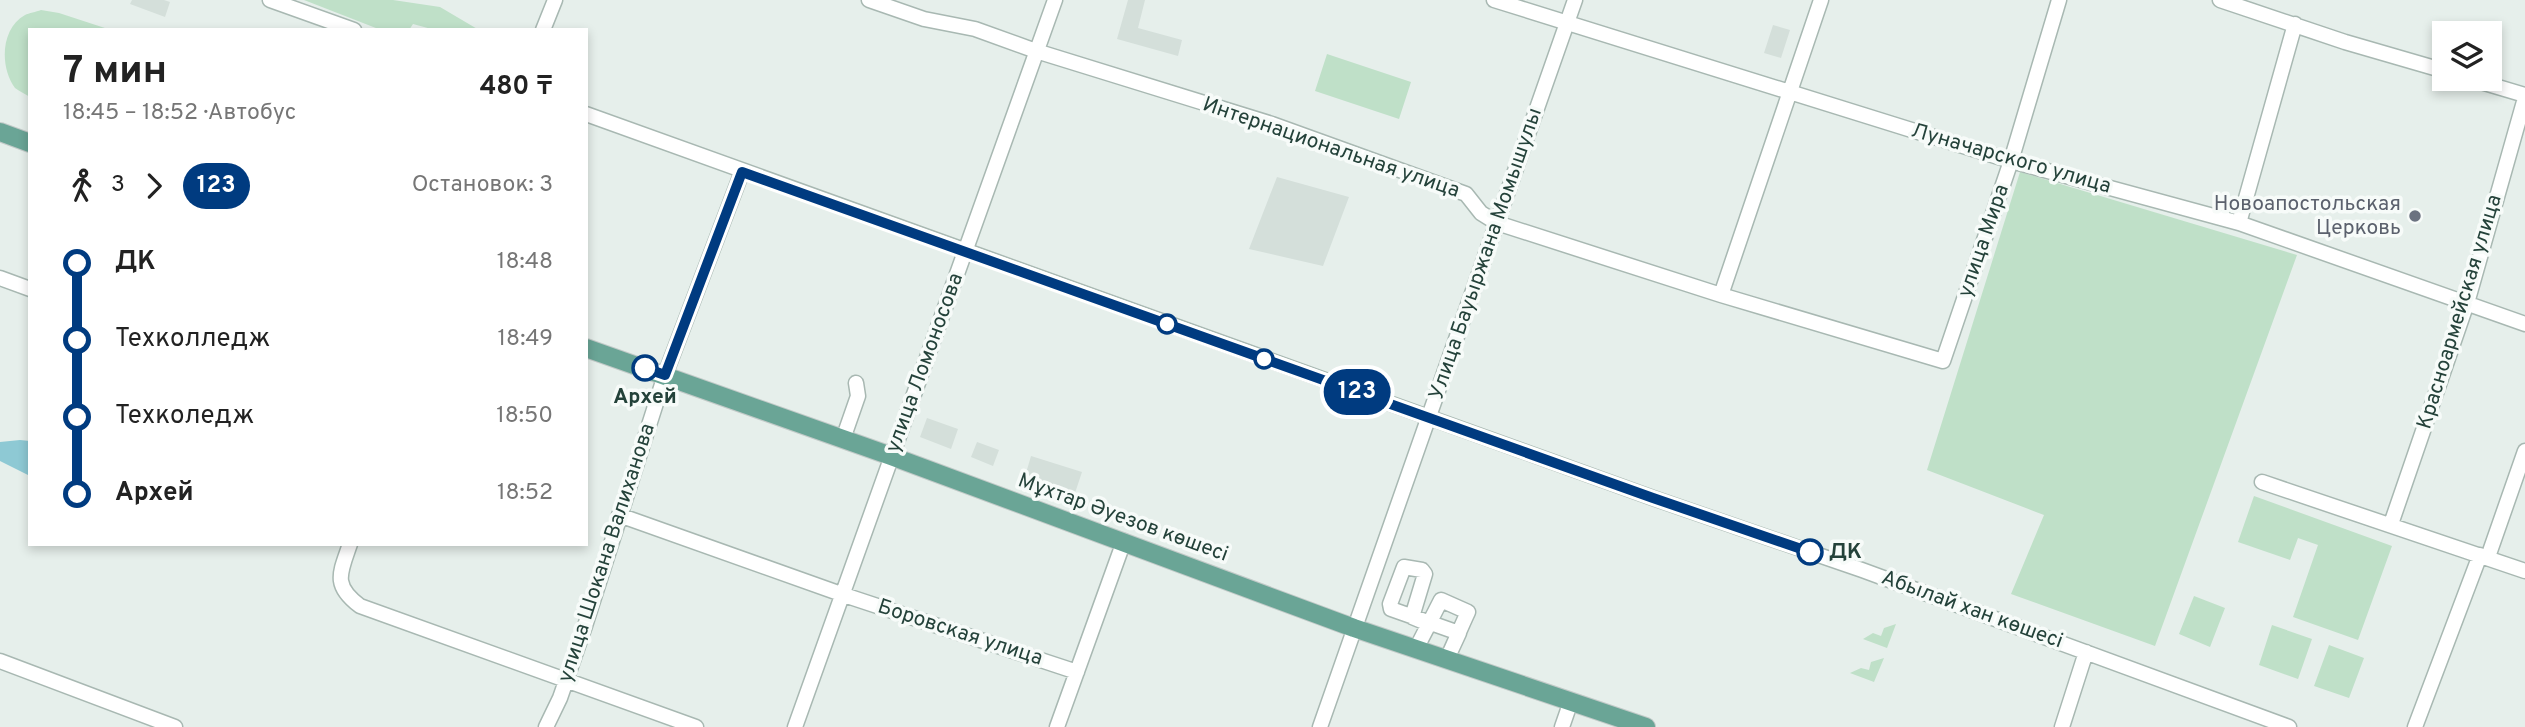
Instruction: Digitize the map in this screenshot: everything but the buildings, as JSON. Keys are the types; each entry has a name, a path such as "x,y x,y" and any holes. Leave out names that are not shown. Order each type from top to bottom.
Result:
{"main road":[{"path":"0,132 28,142"},
{"name":"Мұхтар Әуезов көшесі","path":"588,349 891,456 1354,628 1646,727"}],"street":[{"path":"271,0 348,28"},
{"path":"544,28 555,0"},
{"name":"Интернациональная улица","path":"869,0 925,19 975,29 1036,51 1272,124 1466,194 1481,213 1497,223 1721,295 1943,361"},
{"name":"улица Ломоносова","path":"795,727 1055,0"},
{"name":"Луначарского улица","path":"1494,0 2011,161 2239,223 2525,324"},
{"name":"Улица Бауыржана Момышулы","path":"1320,727 1575,0"},
{"path":"1721,295 1821,0"},
{"name":"улица Мира","path":"1943,361 2011,161 2059,0"},
{"path":"2220,0 2432,67"},
{"path":"2239,223 2295,24"},
{"path":"2502,89 2525,97"},
{"name":"Красноармейская улица","path":"2391,524 2467,303 2525,97"},
{"name":"Абылай хан көшесі","path":"588,115 1428,418 1863,570 2289,727"},
{"name":"улица Шокана Валиханова","path":"546,727 566,682 665,375 742,172"},
{"path":"0,278 28,288"},
{"path":"843,439 858,396 856,383"},
{"path":"2415,727 2525,451"},
{"path":"2262,482 2525,571"},
{"name":"Боровская улица","path":"619,514 844,595 1077,672"},
{"path":"1057,727 1124,541"},
{"path":"349,546 340,573 340,584 347,597 360,606 696,727"},
{"path":"1416,649 1441,600 1468,612 1447,659"},
{"path":"1412,617 1459,633"},
{"path":"2062,727 2086,652"},
{"path":"0,661 175,727"},
{"path":"1562,727 1571,701"}],"shaded area":[{"path":"132,0 170,2 165,17 130,4"},
{"path":"1128,0 1145,0 1138,28 1182,40 1178,56 1117,39"},
{"path":"1773,25 1790,30 1781,58 1764,53"},
{"path":"1277,177 1349,197 1323,266 1249,249"},
{"path":"927,418 958,429 951,449 920,437"},
{"path":"977,442 999,450 993,466 971,457"},
{"path":"1031,456 1082,472 1074,496 1024,480"}],"green space":[{"path":"304,0 393,0 440,7 476,28 428,28 413,24 410,28 376,28"},
{"path":"41,10 105,28 28,28 28,96 15,88 5,60 11,29 25,15"},
{"path":"1327,54 1411,82 1399,119 1315,91"},
{"path":"2020,172 2297,255 2155,646 2011,594 2044,515 1927,470"},
{"path":"2254,496 2392,546 2358,640 2293,617 2318,545 2298,538 2290,560 2238,542"},
{"path":"2194,596 2225,608 2210,647 2179,634"},
{"path":"1896,624 1887,648 1863,639 1873,633 1881,636 1884,628"},
{"path":"2272,625 2312,639 2298,679 2259,665"},
{"path":"2329,645 2364,658 2349,698 2314,686"},
{"path":"1884,658 1874,682 1850,673 1861,668 1869,670 1871,662"}],"water":[{"path":"28,441 28,475 0,461 0,442"}],"bus line":[{"name":"123","path":"645,368 665,375 742,172 1810,552"}],"place":[{"name":"Новоапостольская Церковь","path":"2415,216"},
{"name":"Архей","path":"645,368"},
{"name":"ДК","path":"1810,552"}]}
